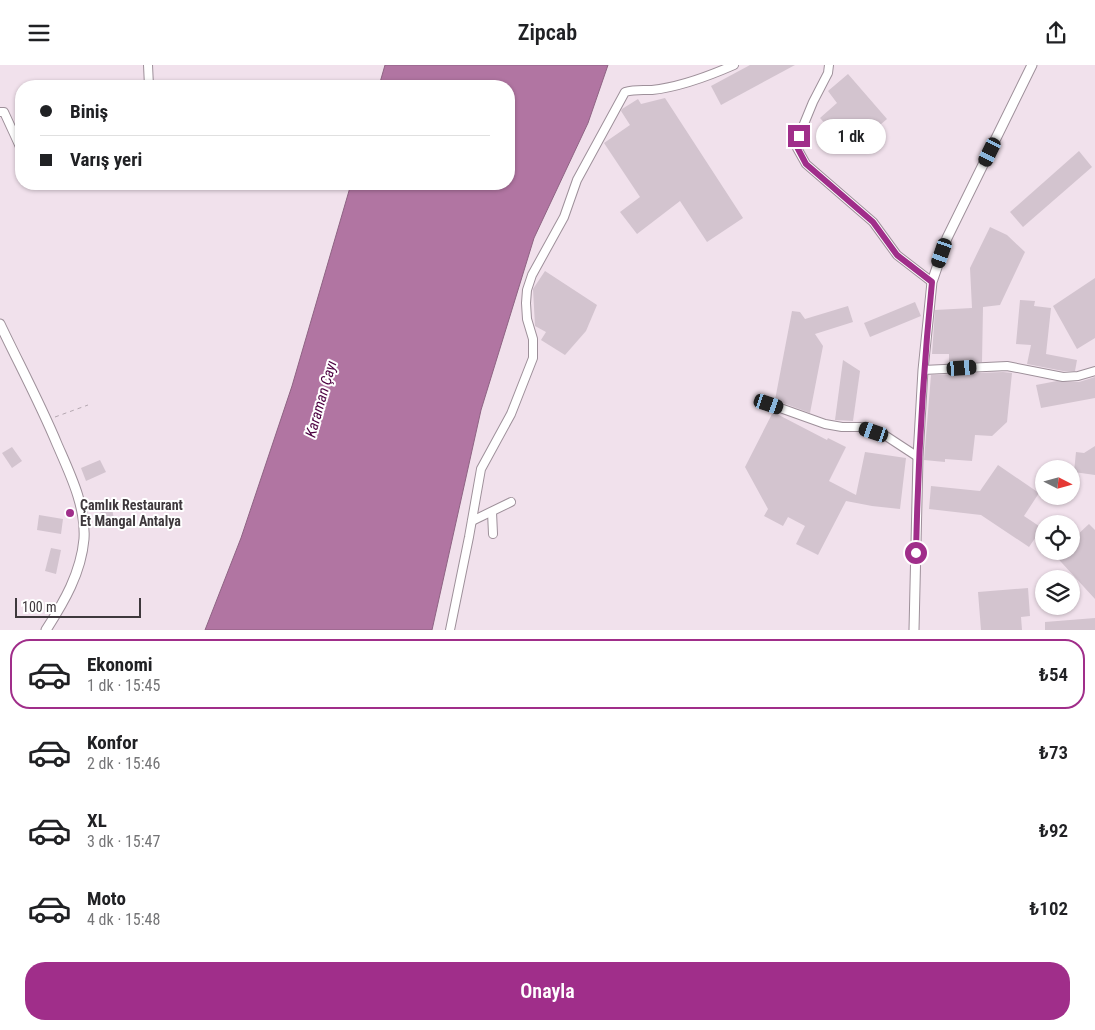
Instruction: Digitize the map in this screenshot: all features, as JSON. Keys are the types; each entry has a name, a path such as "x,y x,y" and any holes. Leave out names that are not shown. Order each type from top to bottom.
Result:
{"street":[{"path":"148,65 149,80"},
{"path":"450,630 481,469 511,414 533,359 533,339 526,303 530,283 564,217 577,179 625,92 678,84 711,75 734,65"},
{"path":"829,65 828,73 799,136 797,147 806,164 873,222 897,255 932,282"},
{"path":"914,630 918,457 923,370 932,282 947,238 1032,65"},
{"path":"0,112 4,112 15,136"},
{"path":"0,324 47,420 74,485 82,512 84,539 79,566 68,594 46,630"},
{"path":"923,370 1008,366 1063,377 1078,376 1095,371"},
{"path":"769,404 825,424 842,427 861,427 886,436 918,457"},
{"path":"472,521 511,502"},
{"path":"492,512 493,534"}],"path":[{"path":"47,420 88,405"}],"water":[{"name":"Karaman Çayı","path":"385,65 608,65 588,123 534,238 481,410 432,630 205,630 241,538 292,386 349,190 515,190 515,80 381,80"}],"building":[{"path":"750,65 795,65 721,105 711,86"},
{"path":"848,74 887,119 849,151 820,118 837,103 828,91"},
{"path":"665,98 743,218 707,242 680,201 637,234 620,212 640,197 604,143 630,125 621,111 622,109 638,99 641,104"},
{"path":"1079,151 1092,167 1023,227 1010,212"},
{"path":"990,227 1007,235 1025,252 1000,305 983,307 982,362 949,363 949,354 932,354 935,310 972,308 970,268"},
{"path":"545,271 597,305 586,331 565,355 541,340 546,332 535,326 533,289"},
{"path":"1095,278 1095,338 1077,349 1053,306"},
{"path":"1020,300 1035,301 1034,306 1051,308 1046,354 1077,360 1075,371 1063,371 1027,364 1031,345 1016,344"},
{"path":"915,302 921,316 870,337 864,323"},
{"path":"848,306 853,322 815,334 823,346 810,413 775,400 792,311 800,312 805,319"},
{"path":"843,360 860,371 853,421 835,420"},
{"path":"1012,373 1007,422 992,436 975,435 972,461 945,459 945,462 924,460 931,375"},
{"path":"1095,377 1095,398 1041,408 1036,385 1057,381 1079,382"},
{"path":"773,412 827,440 828,438 846,447 829,481 856,495 865,452 906,458 900,509 846,501 818,555 796,544 805,526 788,517 783,526 764,516 768,509 745,467"},
{"path":"1095,446 1095,475 1080,473 1080,460 1075,460 1076,452 1084,453"},
{"path":"12,447 22,461 12,468 2,453"},
{"path":"100,460 106,472 86,481 81,468"},
{"path":"998,465 1035,490 1035,499 1024,516 1035,523 1035,538 1029,547 981,515 929,509 931,486 980,491"},
{"path":"112,508 114,520 102,522 100,510"},
{"path":"39,515 63,519 61,534 37,530"},
{"path":"1089,524 1095,530 1095,599 1080,583 1080,570 1068,570 1059,560 1080,560 1080,532"},
{"path":"51,548 61,550 56,574 45,571"},
{"path":"1028,588 1030,616 1021,617 1022,630 981,630 978,592"},
{"path":"1095,618 1095,630 1045,630 1045,622"}],"place":[{"name":"Çamlık Restaurant Et Mangal Antalya","path":"70,513"}],"route":[{"path":"799,136 797,147 806,164 873,222 897,255 932,282 923,370 918,457 916,553"}]}
